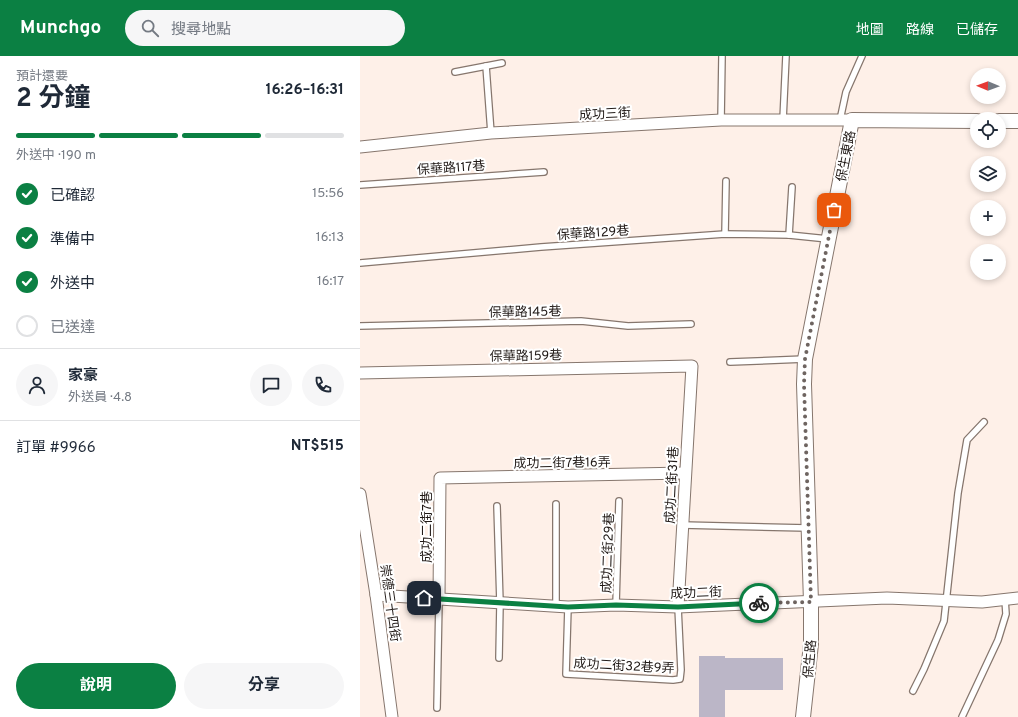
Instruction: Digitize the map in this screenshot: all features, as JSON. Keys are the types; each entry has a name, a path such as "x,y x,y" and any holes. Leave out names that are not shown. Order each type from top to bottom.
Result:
{"street":[{"name":"成功三街","path":"360,147 491,133 721,120 846,120"},
{"name":"保生東路","path":"811,602 804,384 805,359 828,239 846,120 970,121"},
{"path":"1006,121 1018,121"},
{"name":"保華路159巷","path":"360,373 692,366"},
{"name":"成功二街31巷","path":"678,607 692,366"},
{"name":"成功二街7巷16弄","path":"440,478 686,473"},
{"name":"成功二街7巷","path":"440,478 440,600"},
{"name":"崇德三十四街","path":"360,494 376,595 392,717"},
{"name":"成功二街","path":"376,595 568,607 616,605 678,607 887,598 982,602 1018,598"},
{"name":"保生路","path":"803,717 811,644 811,602"}],"lane":[{"path":"721,120 722,56"},
{"path":"783,120 786,56"},
{"path":"846,120 846,92 862,56"},
{"path":"455,72 502,63"},
{"path":"486,66 491,133"},
{"name":"保華路117巷","path":"360,185 544,172"},
{"path":"725,234 726,181"},
{"path":"789,235 792,187"},
{"name":"保華路129巷","path":"360,263 541,247 725,234 789,235 828,239"},
{"name":"保華路145巷","path":"360,326 581,321 628,326 691,324"},
{"path":"730,362 805,359"},
{"path":"913,691 944,621 958,493 967,440 984,422"},
{"name":"成功二街29巷","path":"616,605 619,501"},
{"path":"556,504 556,606"},
{"path":"497,506 500,603 499,658"},
{"path":"682,525 808,528"},
{"path":"962,717 998,640 1006,614 1006,599"},
{"path":"437,708 440,600"},
{"name":"成功二街32巷9弄","path":"568,607 566,674 680,679 681,670 678,607"}],"building":[{"path":"699,656 725,656 725,658 783,658 783,690 725,690 725,717 699,717"}],"way so far":[{"path":"759,603 811,602 804,384 805,359 834,210"}],"route":[{"path":"424,598 568,607 616,605 678,607 759,603"}]}
